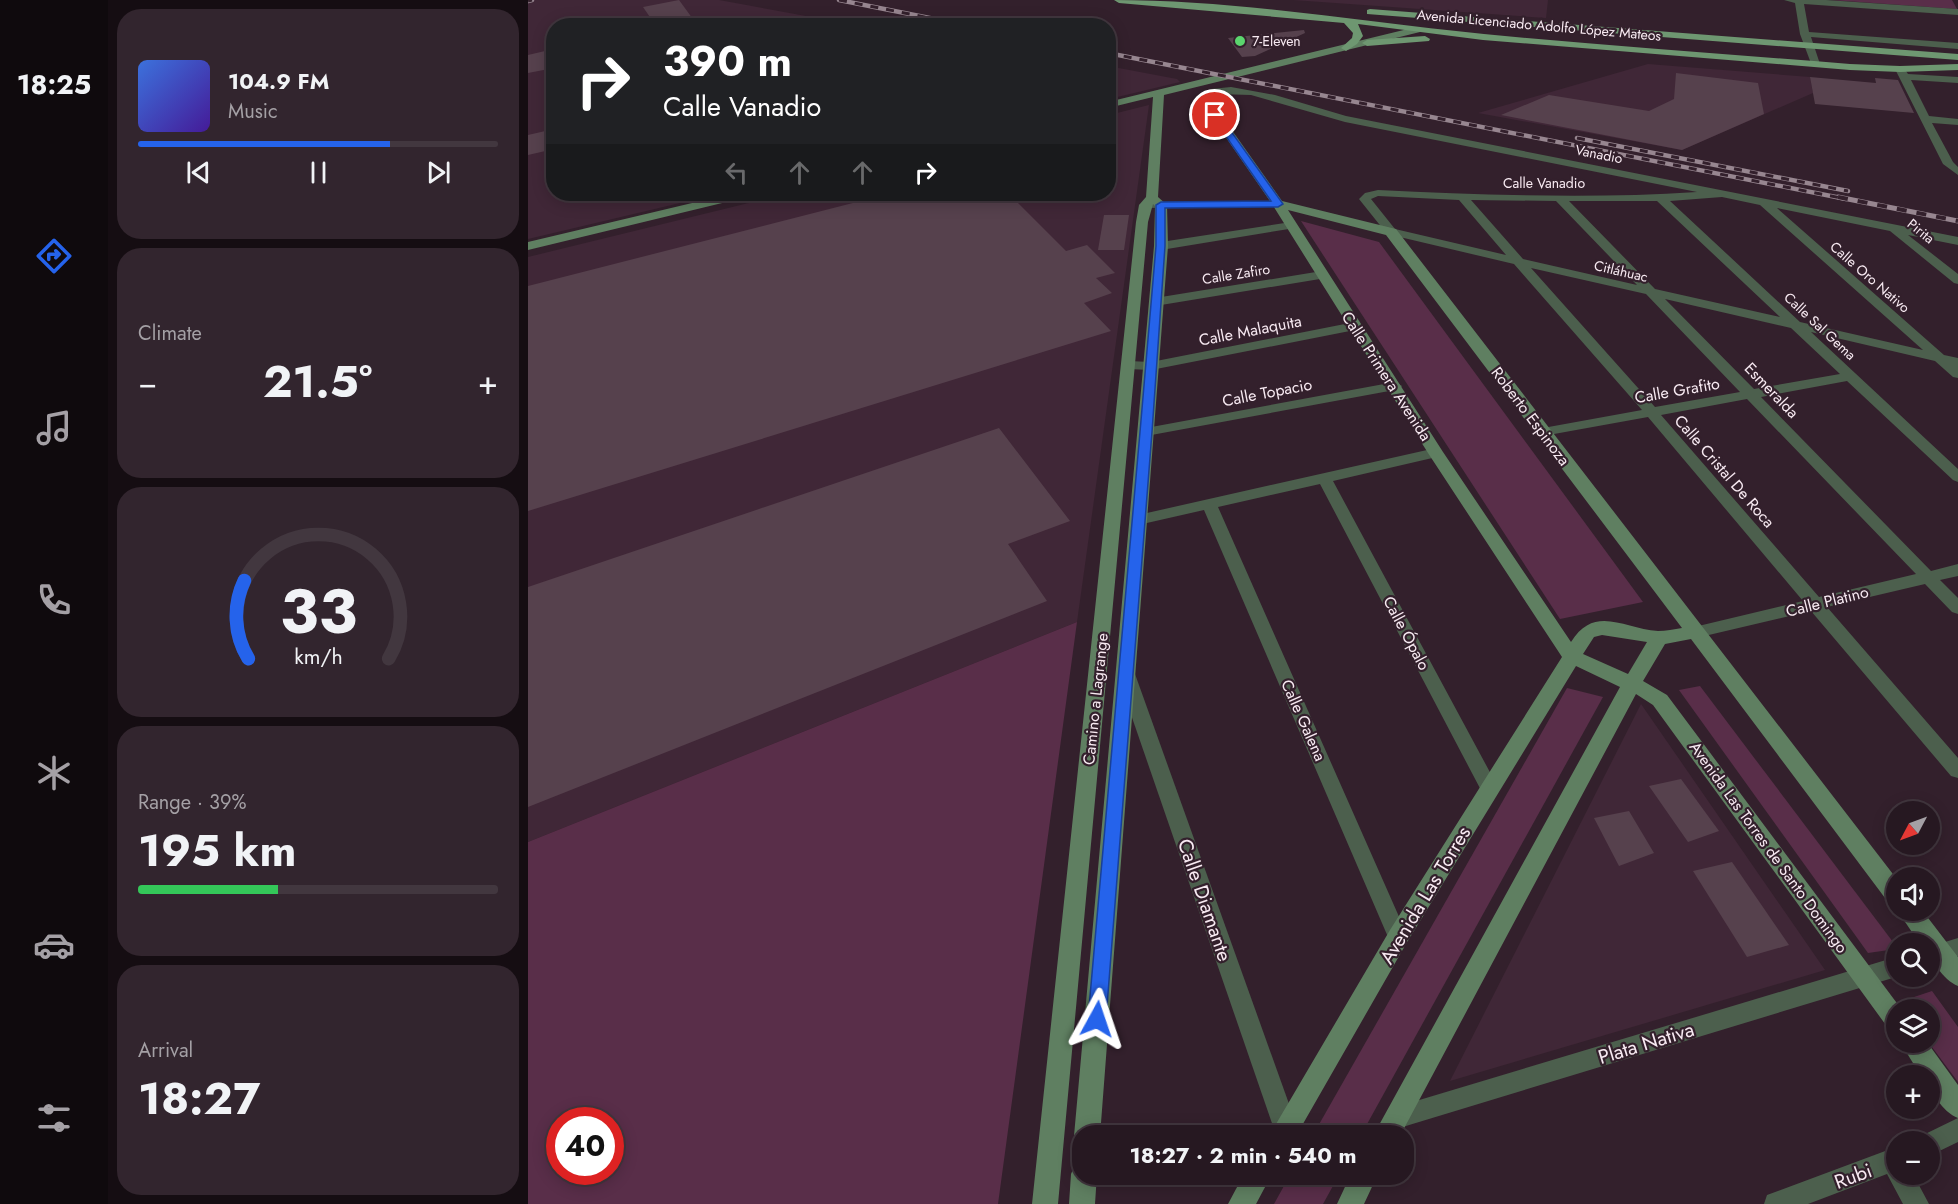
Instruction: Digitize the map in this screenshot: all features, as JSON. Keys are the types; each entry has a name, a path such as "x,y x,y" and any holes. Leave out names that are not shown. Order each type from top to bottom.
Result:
{"main road":[{"name":"Avenida Licenciado Adolfo López Mateos","path":"1119,0 1401,15 1810,48"},
{"name":"Avenida Licenciado Adolfo López Mateos","path":"1208,4 1483,37 1902,73 1958,67"},
{"path":"1208,4 1268,22 1358,31"},
{"path":"1401,15 1412,20 1416,30 1445,26 1472,27 1810,48 1850,54 1885,51 1958,57"},
{"path":"1340,19 1358,31"},
{"path":"1346,48 1358,39 1358,31"},
{"path":"1367,43 1483,37"}],"street":[{"path":"1788,0 1958,12"},
{"path":"1799,1 1805,34 1815,64"},
{"path":"1116,103 1416,30"},
{"path":"1805,34 1958,46"},
{"path":"1902,73 1958,80"},
{"path":"1902,73 1958,172"},
{"name":"Vanadio","path":"1203,97 1215,91 1236,90 1284,100 1345,119 1958,241"},
{"name":"Camino a Lagrange","path":"1045,1204 1128,365 1153,203 1159,92"},
{"name":"Calle Primera Avenida","path":"1203,97 1278,204 1436,453 1571,656"},
{"path":"1926,119 1958,122"},
{"name":"Calle Vanadio","path":"1365,199 1369,195 1378,193 1560,198 1660,198 1724,194"},
{"name":"Calle Cristal De Roca","path":"1462,197 1522,262 1958,771"},
{"name":"Esmeralda","path":"1560,198 1958,608"},
{"name":"Calle Sal Gema","path":"1660,198 1958,477"},
{"name":"Roberto Espinoza","path":"1365,199 1696,632"},
{"path":"528,246 714,201"},
{"name":"Calle Oro Nativo","path":"1761,201 1958,374"},
{"path":"1153,203 1278,204"},
{"name":"Camino a Lagrange","path":"1089,1125 1161,246 1153,203"},
{"name":"Citláhuac","path":"1278,204 1654,294 1958,362"},
{"path":"1161,246 1291,226"},
{"name":"Pirita","path":"1893,228 1958,280"},
{"name":"Calle Zafiro","path":"1155,302 1322,275"},
{"name":"Calle Malaquita","path":"1128,365 1151,366 1355,326"},
{"name":"Calle Grafito","path":"1543,432 1752,396 1851,376"},
{"name":"Calle Topacio","path":"1146,432 1395,386"},
{"path":"1138,520 1436,453"},
{"name":"Calle Ópalo","path":"1323,478 1490,789"},
{"name":"Calle Galena","path":"1209,504 1398,937"},
{"name":"Calle Platino","path":"1696,632 1958,570"},
{"name":"Avenida Las Torres","path":"1288,1125 1398,937 1571,656 1591,629 1604,628 1659,638 1696,632"},
{"path":"1696,632 1886,882"},
{"path":"1392,1125 1631,685 1659,638"},
{"path":"1571,656 1631,685"},
{"name":"Calle Diamante","path":"1125,670 1282,1125"},
{"name":"Avenida Las Torres de Santo Domingo","path":"1631,685 1660,700 1886,1006"},
{"path":"1917,921 1958,975"},
{"name":"Plata Nativa","path":"1397,1125 1886,970"},
{"path":"1920,1053 1958,1106"},
{"path":"1940,1139 1958,1130"},
{"name":"Rubi","path":"1776,1204 1886,1170"},
{"path":"1082,1204 1083,1185"},
{"path":"1241,1204 1252,1185"},
{"path":"1350,1204 1360,1185"},
{"path":"1906,1185 1917,1204"}],"shaded area":[{"path":"528,0 719,0 817,18 546,18 546,201 688,201 528,239"},
{"path":"1293,0 1548,0 1546,18"},
{"path":"1831,0 1952,0 1957,9"},
{"path":"1648,64 1810,77 1813,93 1682,150 1478,113"},
{"path":"1116,68 1177,79 1180,82 1116,97"},
{"path":"1149,105 1077,622 528,842 528,257 757,201 1116,201 1116,113"},
{"path":"1301,221 1379,242 1643,602 1560,619"},
{"path":"1077,622 998,1204 528,1204 528,842"},
{"path":"1700,686 1886,933 1886,950 1868,953 1679,690"},
{"path":"1567,688 1603,697 1367,1125 1319,1125"},
{"path":"1641,704 1825,970 1450,1081"},
{"path":"1932,991 1938,999 1908,999"},
{"path":"1940,1002 1958,1027 1958,1082 1936,1053 1940,1053"},
{"path":"1284,1185 1333,1185 1323,1204 1274,1204"}],"building":[{"path":"679,0 692,18 651,18 643,7"},
{"path":"1304,30 1305,33 1255,56 1242,57 1228,38"},
{"path":"545,51 546,70 528,73 528,55"},
{"path":"1676,73 1758,83 1764,114 1682,150 1501,115 1549,95 1649,111 1674,99"},
{"path":"1810,77 1876,83 1875,78 1898,80 1914,113 1815,104"},
{"path":"546,131 546,151 528,155 528,135"},
{"path":"861,201 1016,201 1066,251 1087,245 1115,273 1096,278 1112,293 1084,303 1111,331 528,511 528,286"},
{"path":"1104,215 1129,215 1124,250 1098,250"},
{"path":"999,428 1070,521 1008,544 1047,601 528,807 528,587"},
{"path":"1681,779 1719,831 1688,842 1649,786"},
{"path":"1629,811 1654,853 1619,866 1594,818"},
{"path":"1732,862 1789,945 1747,957 1693,871"}],"railway":[{"path":"528,1 532,0"},
{"path":"839,0 930,18"},
{"path":"1116,55 1846,199"},
{"path":"1577,138 1848,191"},
{"path":"1838,197 1958,221"}],"place":[{"name":"7-Eleven","path":"1240,41"}],"route":[{"path":"1097,1019 1161,246 1161,205 1278,204 1215,115"}]}
